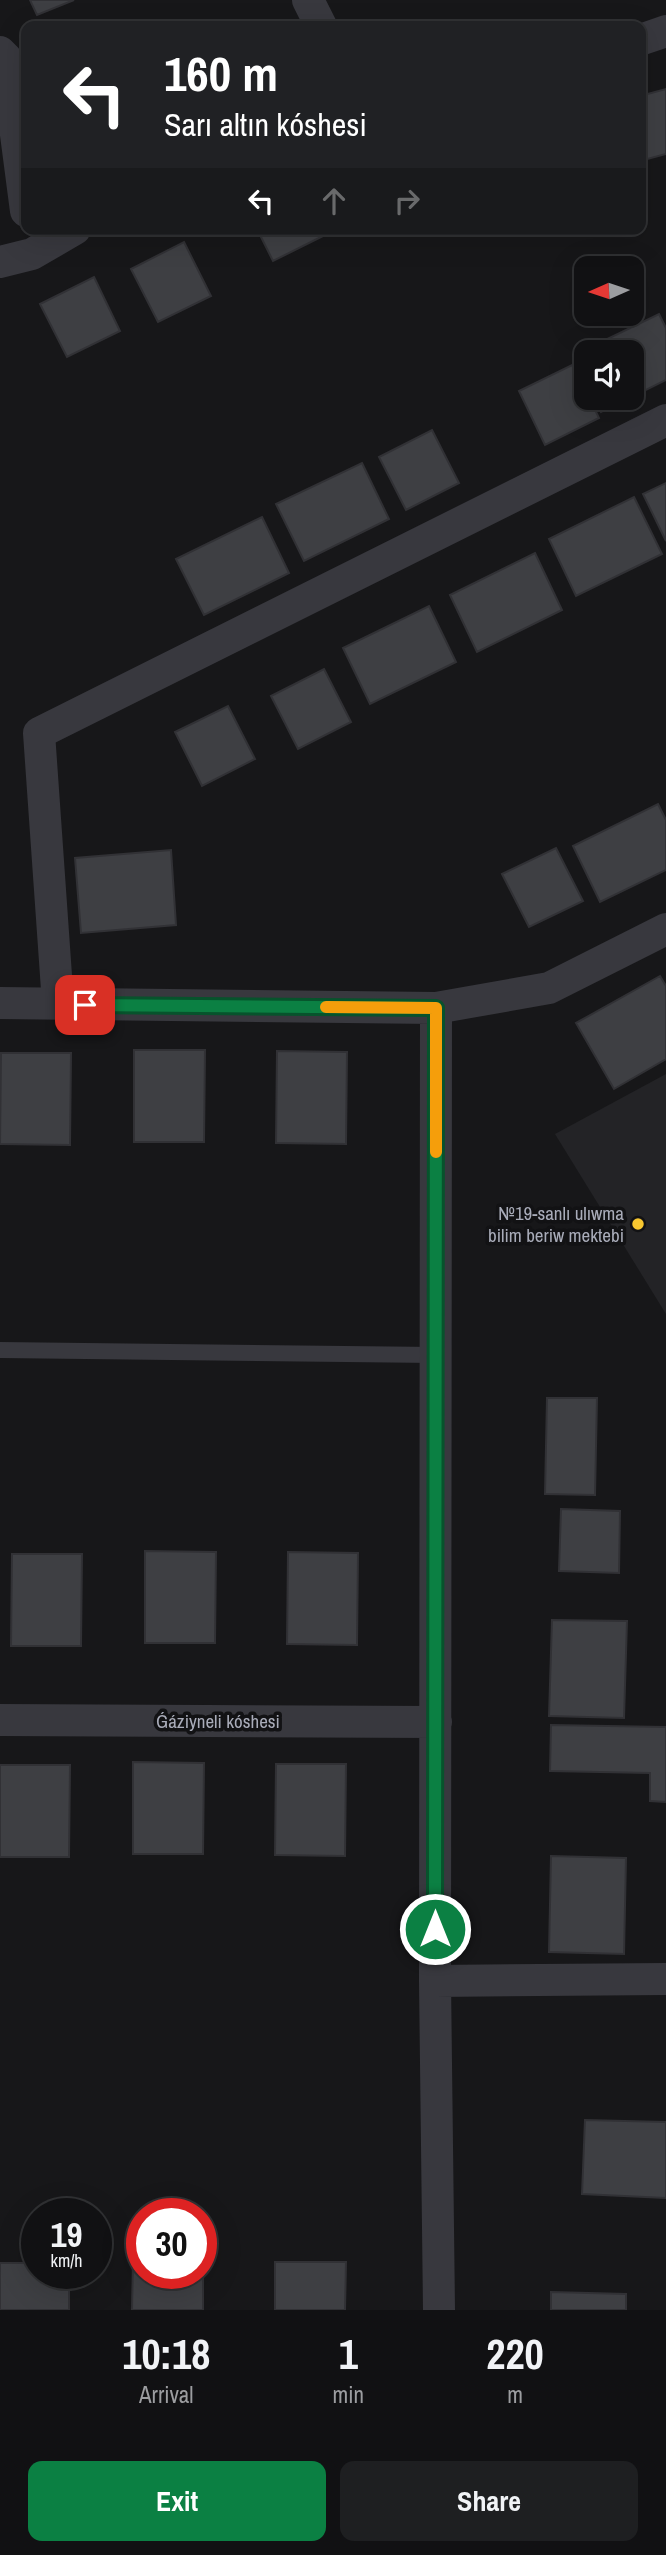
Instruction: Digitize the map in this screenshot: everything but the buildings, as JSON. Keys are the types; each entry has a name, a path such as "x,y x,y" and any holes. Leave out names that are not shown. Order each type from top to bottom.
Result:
{"street":[{"path":"308,0 318,21"},
{"path":"646,38 666,31"},
{"path":"0,52 6,58 21,173"},
{"path":"0,262 30,242 54,235"},
{"path":"58,1004 38,733 666,421"},
{"path":"0,1003 436,1008 549,988 666,929"},
{"path":"436,1008 435,1980 439,2310"},
{"name":"Ǵáziyneli kóshesi","path":"0,1720 436,1722"},
{"path":"435,1980 666,1979"}],"lane":[{"path":"0,1350 436,1354"}],"shaded area":[{"name":"№19-sanlı ulıwma bilim beriw mektebi","path":"666,1074 666,1314 555,1134"}],"slow traffic":[{"path":"326,1007 436,1008 436,1152"}],"place":[{"name":"№19-sanlı ulıwma bilim beriw mektebi","path":"638,1224"}],"route":[{"path":"85,1005 436,1008 435,1929"}]}
